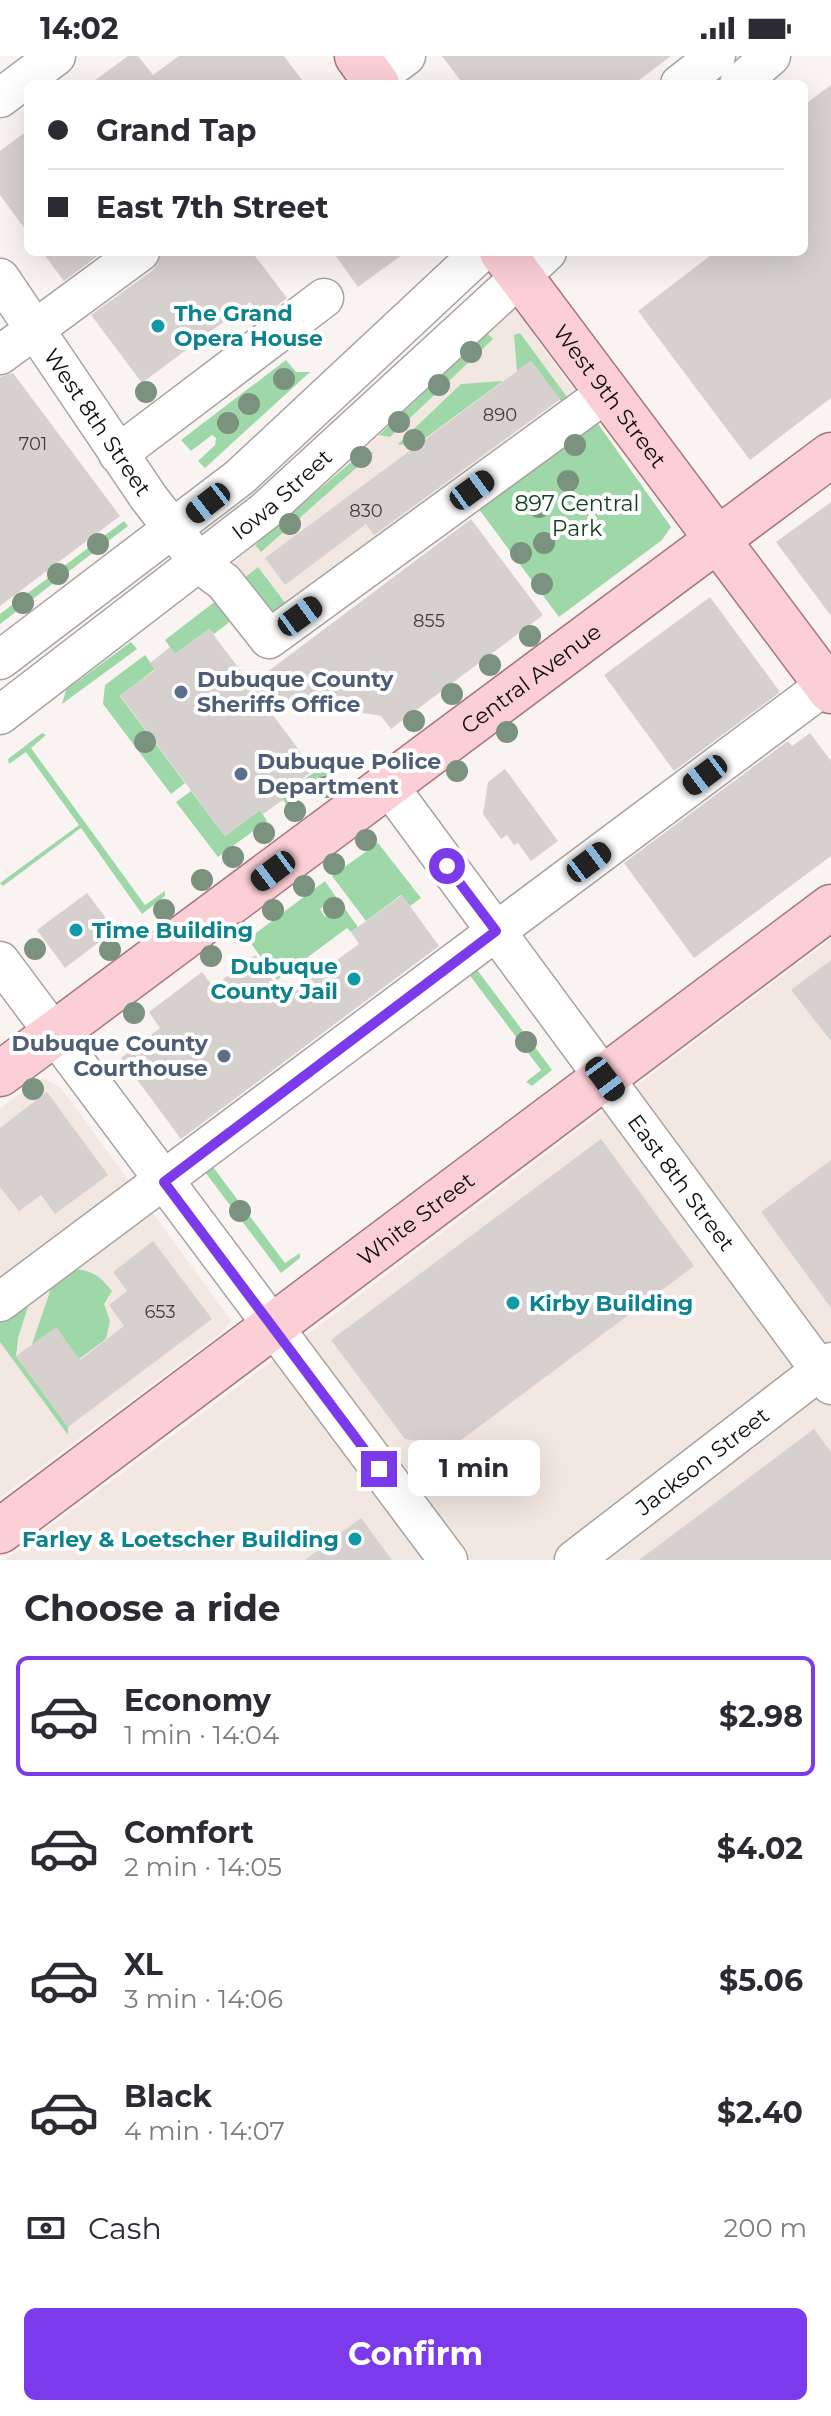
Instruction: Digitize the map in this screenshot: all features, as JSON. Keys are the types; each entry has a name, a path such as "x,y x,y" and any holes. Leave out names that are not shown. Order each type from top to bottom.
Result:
{"main road":[{"name":"West 9th Street","path":"522,260 606,393 829,685"},
{"name":"Central Avenue","path":"0,1074 831,455"},
{"name":"White Street","path":"0,1531 831,907"}],"street":[{"path":"0,98 56,56"},
{"path":"685,80 716,56"},
{"path":"744,80 771,56"},
{"path":"0,355 134,256"},
{"name":"Iowa Street","path":"0,660 240,477 477,256"},
{"name":"Iowa Street","path":"0,715 200,564 320,463 522,260"},
{"name":"West 8th Street","path":"0,278 118,454 174,530 200,564 224,582 269,639 606,393"},
{"path":"118,454 222,374 228,355 244,332 318,289"},
{"path":"0,1302 829,685"},
{"name":"East 8th Street","path":"388,785 827,1373"},
{"path":"0,961 448,1560"},
{"name":"Jackson Street","path":"574,1560 827,1373"}],"shaded area":[{"path":"506,308 517,309 535,326 534,336 579,397 279,612 237,571 234,561 348,465 487,333"},
{"path":"831,939 831,1560 5,1560 251,1377"},
{"path":"42,1078 61,1088 231,1320 222,1332 0,1498 0,1108"}],"green space":[{"path":"487,333 493,339 390,437 379,435"},
{"path":"520,333 567,397 561,401 531,361 517,371 514,335"},
{"path":"286,360 296,372 310,372 205,468 198,461 215,445 216,438 212,435 191,451 181,440"},
{"path":"503,381 413,447 398,444 461,384"},
{"name":"897 Central Park","path":"594,418 671,527 662,540 559,617 475,504"},
{"path":"365,450 373,453 261,552 255,545"},
{"path":"124,521 128,526 0,624 0,614"},
{"path":"258,567 289,608 272,613 243,579"},
{"path":"217,600 232,620 214,634 209,629 175,654 165,640"},
{"path":"131,642 137,649 62,704 66,690"},
{"path":"145,655 155,669 120,696 185,783 171,794 103,704 105,685"},
{"path":"42,733 46,735 31,748 145,905 165,891 165,896 142,914 81,828 3,886 0,883 79,825 26,752 9,764 8,759"},
{"path":"341,755 349,760 287,806 280,795"},
{"path":"191,791 225,836 260,810 267,821 218,857 176,802"},
{"path":"378,843 421,898 410,906 401,895 366,921 332,876"},
{"path":"325,881 336,897 320,909 325,917 340,902 358,927 351,932 347,928 277,980 248,939"},
{"path":"472,963 552,1070 532,1086 526,1082 541,1070 465,969"},
{"path":"207,1159 285,1263 300,1253 300,1258 281,1273 205,1172"},
{"path":"72,1269 95,1274 112,1291 104,1304 110,1321 106,1339 79,1359 32,1344 52,1286"},
{"path":"32,1294 18,1338 16,1356 68,1427 68,1435 0,1342 0,1316"}],"building":[{"path":"128,56 138,56 153,75 179,56 284,56 302,80 95,80"},
{"path":"442,56 671,56 639,80 460,80"},
{"path":"831,85 831,398 750,460 638,311 710,256 808,256 808,102"},
{"path":"24,133 24,228 0,195 0,151"},
{"path":"45,256 98,256 64,281"},
{"name":"The Grand Opera House","path":"160,256 255,256 287,298 262,317 250,302 142,383 91,315 153,270"},
{"path":"336,256 401,256 358,287"},
{"path":"531,361 560,399 374,535 366,524 285,585 265,558"},
{"path":"13,373 120,516 0,606 0,377"},
{"path":"831,502 831,616 776,542"},
{"path":"471,519 543,615 391,729 381,716 258,695 314,770 280,795 283,800 263,814 260,810 225,836 120,695 155,670 150,663 170,647 175,654 209,629 251,684"},
{"path":"710,597 780,692 674,771 604,675"},
{"path":"810,733 831,761 831,856 694,958 624,863 788,741 792,746"},
{"path":"505,769 558,841 531,861 518,843 514,845 507,835 501,839 483,814 488,782"},
{"name":"Time Building","path":"87,893 115,930 65,968 37,930"},
{"name":"Dubuque County Courthouse","path":"402,895 439,946 181,1139 121,1058 160,1028 149,1012 202,972 213,987 255,955 285,997 359,944 351,932"},
{"path":"831,960 831,1041 791,990"},
{"path":"47,1092 108,1175 55,1214 41,1195 19,1211 0,1187 0,1128"},
{"name":"Kirby Building","path":"601,1139 694,1266 433,1461 418,1441 405,1439 331,1340"},
{"path":"831,1160 831,1308 761,1212"},
{"path":"153,1241 212,1319 68,1427 16,1356 56,1327 80,1360 124,1326 109,1305 127,1291 113,1272"},
{"path":"814,1429 831,1452 831,1560 639,1560"},
{"name":"Farley & Loetscher Building","path":"361,1518 392,1560 305,1560"}],"place":[{"name":"The Grand Opera House","path":"158,326"},
{"name":"Dubuque County Sheriffs Office","path":"181,692"},
{"name":"Dubuque Police Department","path":"241,774"},
{"name":"Time Building","path":"76,930"},
{"name":"Dubuque County Jail","path":"354,979"},
{"name":"Dubuque County Courthouse","path":"224,1056"},
{"name":"Kirby Building","path":"513,1303"},
{"name":"Farley & Loetscher Building","path":"355,1539"}],"route":[{"path":"379,1469 164,1182 496,931 447,866"}]}
